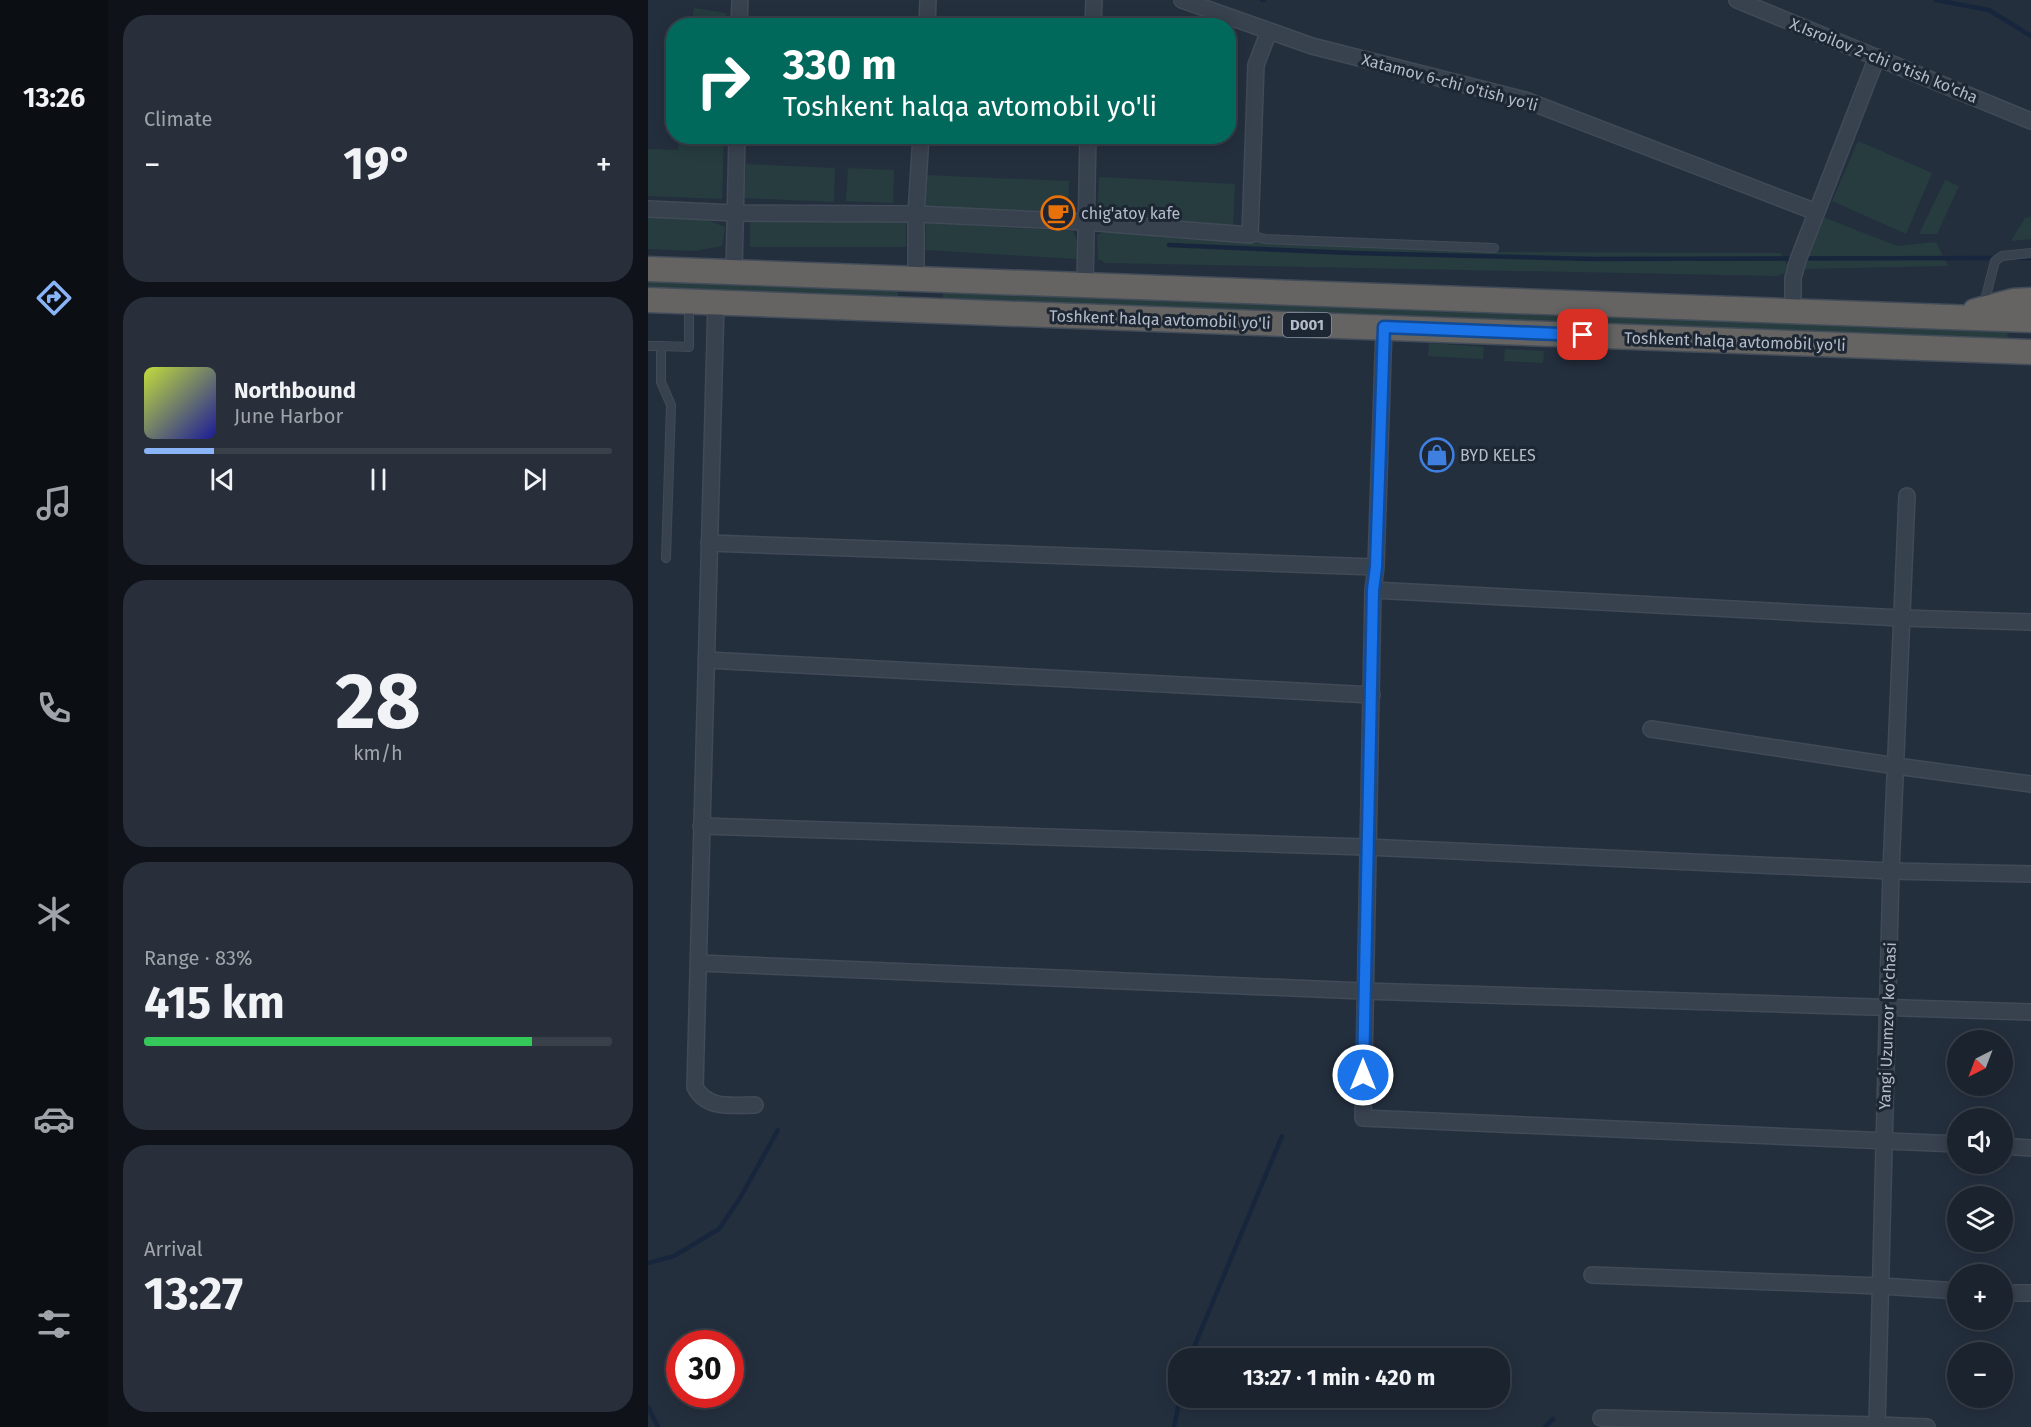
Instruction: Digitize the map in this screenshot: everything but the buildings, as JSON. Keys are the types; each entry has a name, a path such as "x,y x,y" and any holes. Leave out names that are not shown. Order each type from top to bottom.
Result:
{"highway":[{"name":"Toshkent halqa avtomobil yo'li","path":"648,269 2031,320"},
{"path":"916,279 916,310"},
{"name":"Toshkent halqa avtomobil yo'li","path":"648,300 2031,352"},
{"path":"1950,317 2013,301 2031,300"},
{"path":"1966,350 2031,364"}],"street":[{"path":"739,18 740,0"},
{"path":"927,18 928,0"},
{"path":"1093,18 1094,0"},
{"name":"Xatamov 6-chi o'tish yo'li","path":"1182,0 1233,18"},
{"name":"X.Isroilov 2-chi o'tish ko'cha","path":"1737,0 2031,121"},
{"name":"Xatamov 6-chi o'tish yo'li","path":"1236,19 1312,46 1525,100 1816,212"},
{"path":"648,209 735,213 916,214 1085,222 1250,235 1256,65 1269,31"},
{"path":"1792,311 1793,278 1798,260 1877,57"},
{"path":"734,272 737,144"},
{"path":"916,279 916,214 920,144"},
{"path":"1085,285 1088,144"},
{"path":"716,302 695,1087 704,1099 714,1104 755,1105"},
{"path":"1384,327 1376,567 1373,590 1362,1118 1947,1143"},
{"name":"Yangi Uzumzor ko'chasi","path":"1876,1425 1891,871 1907,496"},
{"path":"709,543 1376,567"},
{"path":"1373,590 1901,618 2031,622"},
{"path":"707,660 1372,695"},
{"path":"1651,729 2031,784"},
{"path":"701,826 1366,848 1891,871 2031,874"},
{"path":"699,963 1364,991 2031,1012"},
{"path":"2013,1147 2031,1148"},
{"path":"1593,1275 1947,1290"},
{"path":"2013,1293 2031,1293"},
{"path":"1601,1418 1927,1427"}],"lane":[{"path":"1250,235 1265,239 1494,248"},
{"path":"1983,309 1995,261 2002,256 2031,253"},
{"path":"648,346 689,347 689,301"},
{"path":"661,346 661,382 671,405 666,558"}],"green space":[{"path":"694,8 726,13 726,18 692,18"},
{"path":"1858,141 1932,173 1906,234 1832,201"},
{"path":"678,144 724,144 722,199 648,196 648,149 678,150"},
{"path":"746,164 835,168 834,202 744,198"},
{"path":"848,168 894,170 893,203 846,201"},
{"path":"925,175 1069,181 1068,214 924,207"},
{"path":"1099,177 1235,184 1233,226 1097,219"},
{"path":"1945,180 1959,186 1937,234 1919,234"},
{"path":"648,217 708,220 725,227 722,246 695,251 648,249"},
{"path":"1823,217 1897,246 1936,242 1948,266 1803,269"},
{"path":"2031,217 2031,239 2011,241 2025,218"},
{"path":"750,221 906,221 906,247 750,247"},
{"path":"926,223 1073,231 1078,243 1077,259 925,250"},
{"path":"1107,231 1499,252 1780,253 1788,266 1784,273 1777,276 1106,263 1098,259 1097,235"},
{"path":"648,280 898,288 898,296 648,288"},
{"path":"943,290 2008,330 2007,339 943,299"},
{"path":"1429,343 1484,347 1483,359 1428,356"},
{"path":"1505,349 1544,351 1543,363 1504,361"}],"waterway":[{"path":"1936,0 1989,10 2031,36"},
{"path":"1169,245 1352,253 1593,259 1997,258"},
{"path":"2017,258 2031,258"},
{"path":"648,1263 674,1256 719,1229 740,1198 778,1130"},
{"path":"1194,1348 1282,1136"},
{"path":"648,1407 658,1427"},
{"path":"1174,1427 1178,1408"},
{"path":"1545,1427 1553,1419"}],"place":[{"name":"chig'atoy kafe","path":"1058,213"},
{"name":"BYD KELES","path":"1437,455"}],"route":[{"path":"1363,1075 1373,590 1376,567 1384,327 1583,335"}]}
